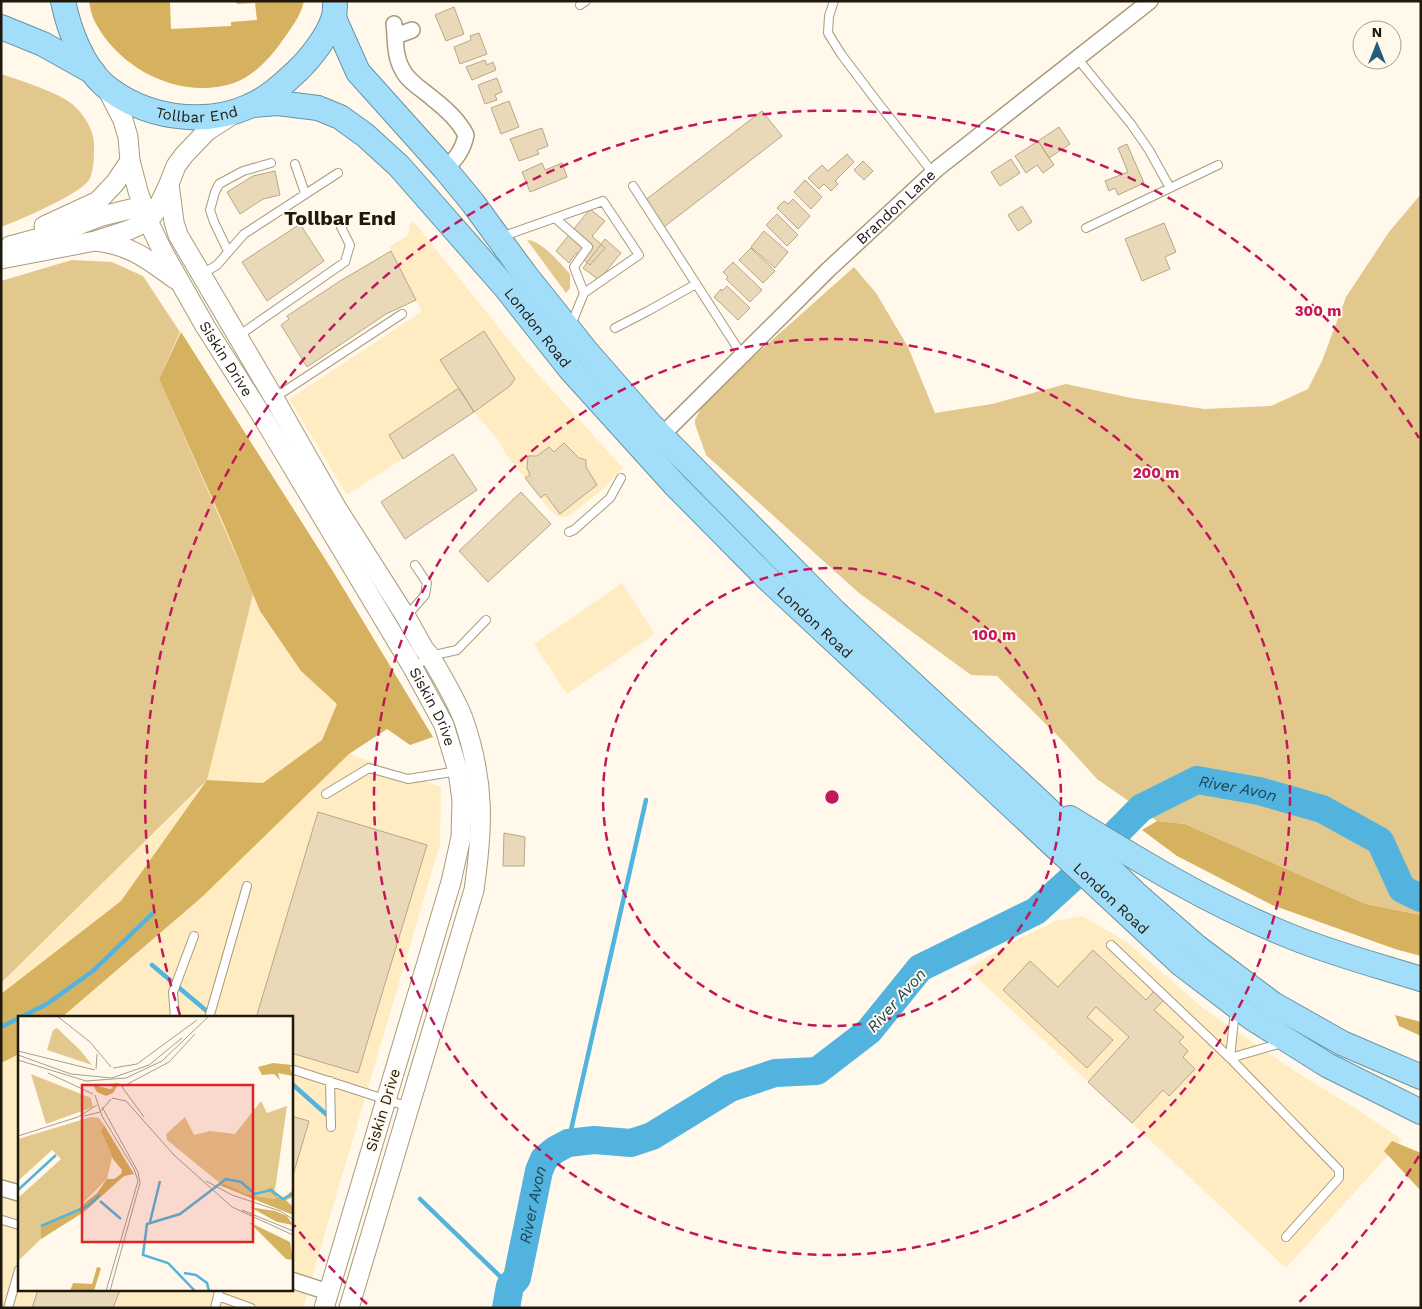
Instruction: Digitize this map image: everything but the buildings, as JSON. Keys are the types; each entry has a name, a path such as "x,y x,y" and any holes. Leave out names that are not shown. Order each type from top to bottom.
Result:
{"highway":[{"name":"Tollbar End","path":"63,1 74,39 98,78 137,105 173,116 195,118 216,117 246,108 278,88 304,65 322,40 338,8"},
{"name":"London Road","path":"338,8 358,72 445,169 569,329 661,436 835,612 1036,798 1053,822"},
{"path":"1,27 43,44 98,78"},
{"name":"London Road","path":"246,108 278,103 318,108 340,117 365,135 399,166 506,288 570,369 675,485 769,580 1053,822 1128,901 1181,964 1235,1005 1327,1065 1421,1112"},
{"path":"1053,822 1288,936 1332,952 1421,979"},
{"name":"London Road","path":"1128,901 1273,1004 1342,1043 1421,1077"}],"street":[{"name":"Brandon Lane","path":"661,436 828,270 933,173 964,146 1150,1"},
{"path":"412,30 395,30 396,49 401,69 411,82 434,99 456,121 466,135 464,145 456,158 445,169"},
{"name":"Siskin Drive","path":"98,78 122,120 128,137 130,161 163,252 205,326 262,416 413,668 444,725 458,771 462,800 461,837 451,882 326,1300"},
{"path":"2,252 95,241 129,230 149,213 169,184 176,166 190,149 208,131 246,108"},
{"path":"2,252 42,227 98,201 115,183 130,161"},
{"name":"Siskin Drive","path":"169,184 174,222 178,234 336,507 430,656 463,719 478,769 482,816 474,890 349,1308"},
{"path":"2,252 102,216 149,213 174,222"},
{"path":"95,241 110,243 135,251 182,284"},
{"path":"1,1188 18,1193"},
{"path":"292,1281 326,1300"}],"lane":[{"path":"834,1 829,16 828,33 841,54 933,173"},
{"path":"1077,58 1131,124 1149,150 1170,188"},
{"path":"228,251 210,210 215,192 219,184 243,171 271,163"},
{"path":"295,164 305,193"},
{"path":"1086,228 1218,165"},
{"path":"200,275 217,265 244,234 338,173"},
{"path":"634,186 742,356"},
{"path":"498,238 603,201 639,255 584,294 569,329"},
{"path":"555,218 588,246 574,268 584,294"},
{"path":"238,336 345,262 350,245 341,227"},
{"path":"615,328 696,284"},
{"path":"274,398 402,314"},
{"path":"569,532 574,530 610,498 621,478"},
{"path":"406,617 425,596 427,583 415,565"},
{"path":"413,668 430,656 457,650 486,620"},
{"path":"326,794 370,768 408,779 478,769"},
{"path":"210,1016 247,886"},
{"path":"175,1016 173,992 194,936"},
{"path":"1111,945 1230,1058 1339,1170 1339,1178 1286,1237"},
{"path":"1230,1058 1235,1005"},
{"path":"1230,1058 1289,1041"},
{"path":"292,1069 409,1107"},
{"path":"330,1081 331,1126"},
{"path":"1,1216 2,1221 18,1224"},
{"path":"8,1308 18,1273"},
{"path":"215,1308 218,1293 251,1308"}],"shaded area":[{"path":"89,1 170,1 171,29 231,26 231,22 257,20 255,3 237,4 236,1 304,1 298,17 289,31 273,53 255,71 234,83 214,87 193,88 153,77 119,53 105,38 94,20"},
{"path":"1,74 48,91 72,104 88,123 93,135 94,147 92,172 89,180 83,186 48,206 1,227"},
{"path":"1421,194 1421,915 1366,904 1185,824 1157,821 1097,779 1059,737 997,676 971,675 859,593 706,455 695,424 702,406 753,357 854,267 876,293 908,347 935,413 992,404 1066,384 1131,398 1204,409 1271,406 1308,389 1322,361 1346,297 1389,232"},
{"path":"413,221 525,360 623,468 603,489 569,516 557,516 549,509 506,454 498,440 474,412 347,495 289,399 420,313 421,310 389,247 408,235 410,224"},
{"path":"527,240 544,248 570,274 570,288 566,293"},
{"path":"72,260 112,262 143,276 180,332 159,379 253,594 207,780 1,983 1,281"},
{"path":"77,264 406,703 349,754 441,787 440,844 303,1308 1,1308 1,283"},
{"path":"181,332 334,573 433,737 410,745 387,729 349,754 202,897 63,1016 18,1016 18,1054 1,1063 1,994 121,901 207,780 263,783 322,740 337,704 301,671 260,611 159,379"},
{"path":"622,583 655,634 567,694 534,644"},
{"path":"1157,821 1185,824 1366,904 1421,915 1421,956 1395,949 1272,905 1177,856 1142,830"},
{"path":"1083,916 1128,943 1204,1009 1296,1072 1360,1111 1402,1140 1286,1268 968,969 1012,942 1056,921"},
{"path":"1395,1015 1421,1022 1421,1036 1399,1026"},
{"path":"1392,1141 1421,1153 1421,1191 1384,1151"}],"waterway":[{"name":"River Avon","path":"506,1308 510,1286 517,1278 539,1171 544,1159 555,1150 568,1143 594,1140 631,1143 652,1136 730,1088 775,1073 817,1071 869,1031 920,968 1036,911 1069,881 1141,808 1197,780 1259,791 1322,809 1380,841 1402,889 1421,898"},
{"path":"568,1143 646,800"},
{"path":"23,1016 47,1004 93,971 153,913"},
{"path":"152,965 213,1016"},
{"path":"1,1027 18,1018"},
{"path":"292,1084 327,1115"},
{"path":"420,1199 510,1286"}],"district":[{"name":"Tollbar End","path":"340,218"}]}
